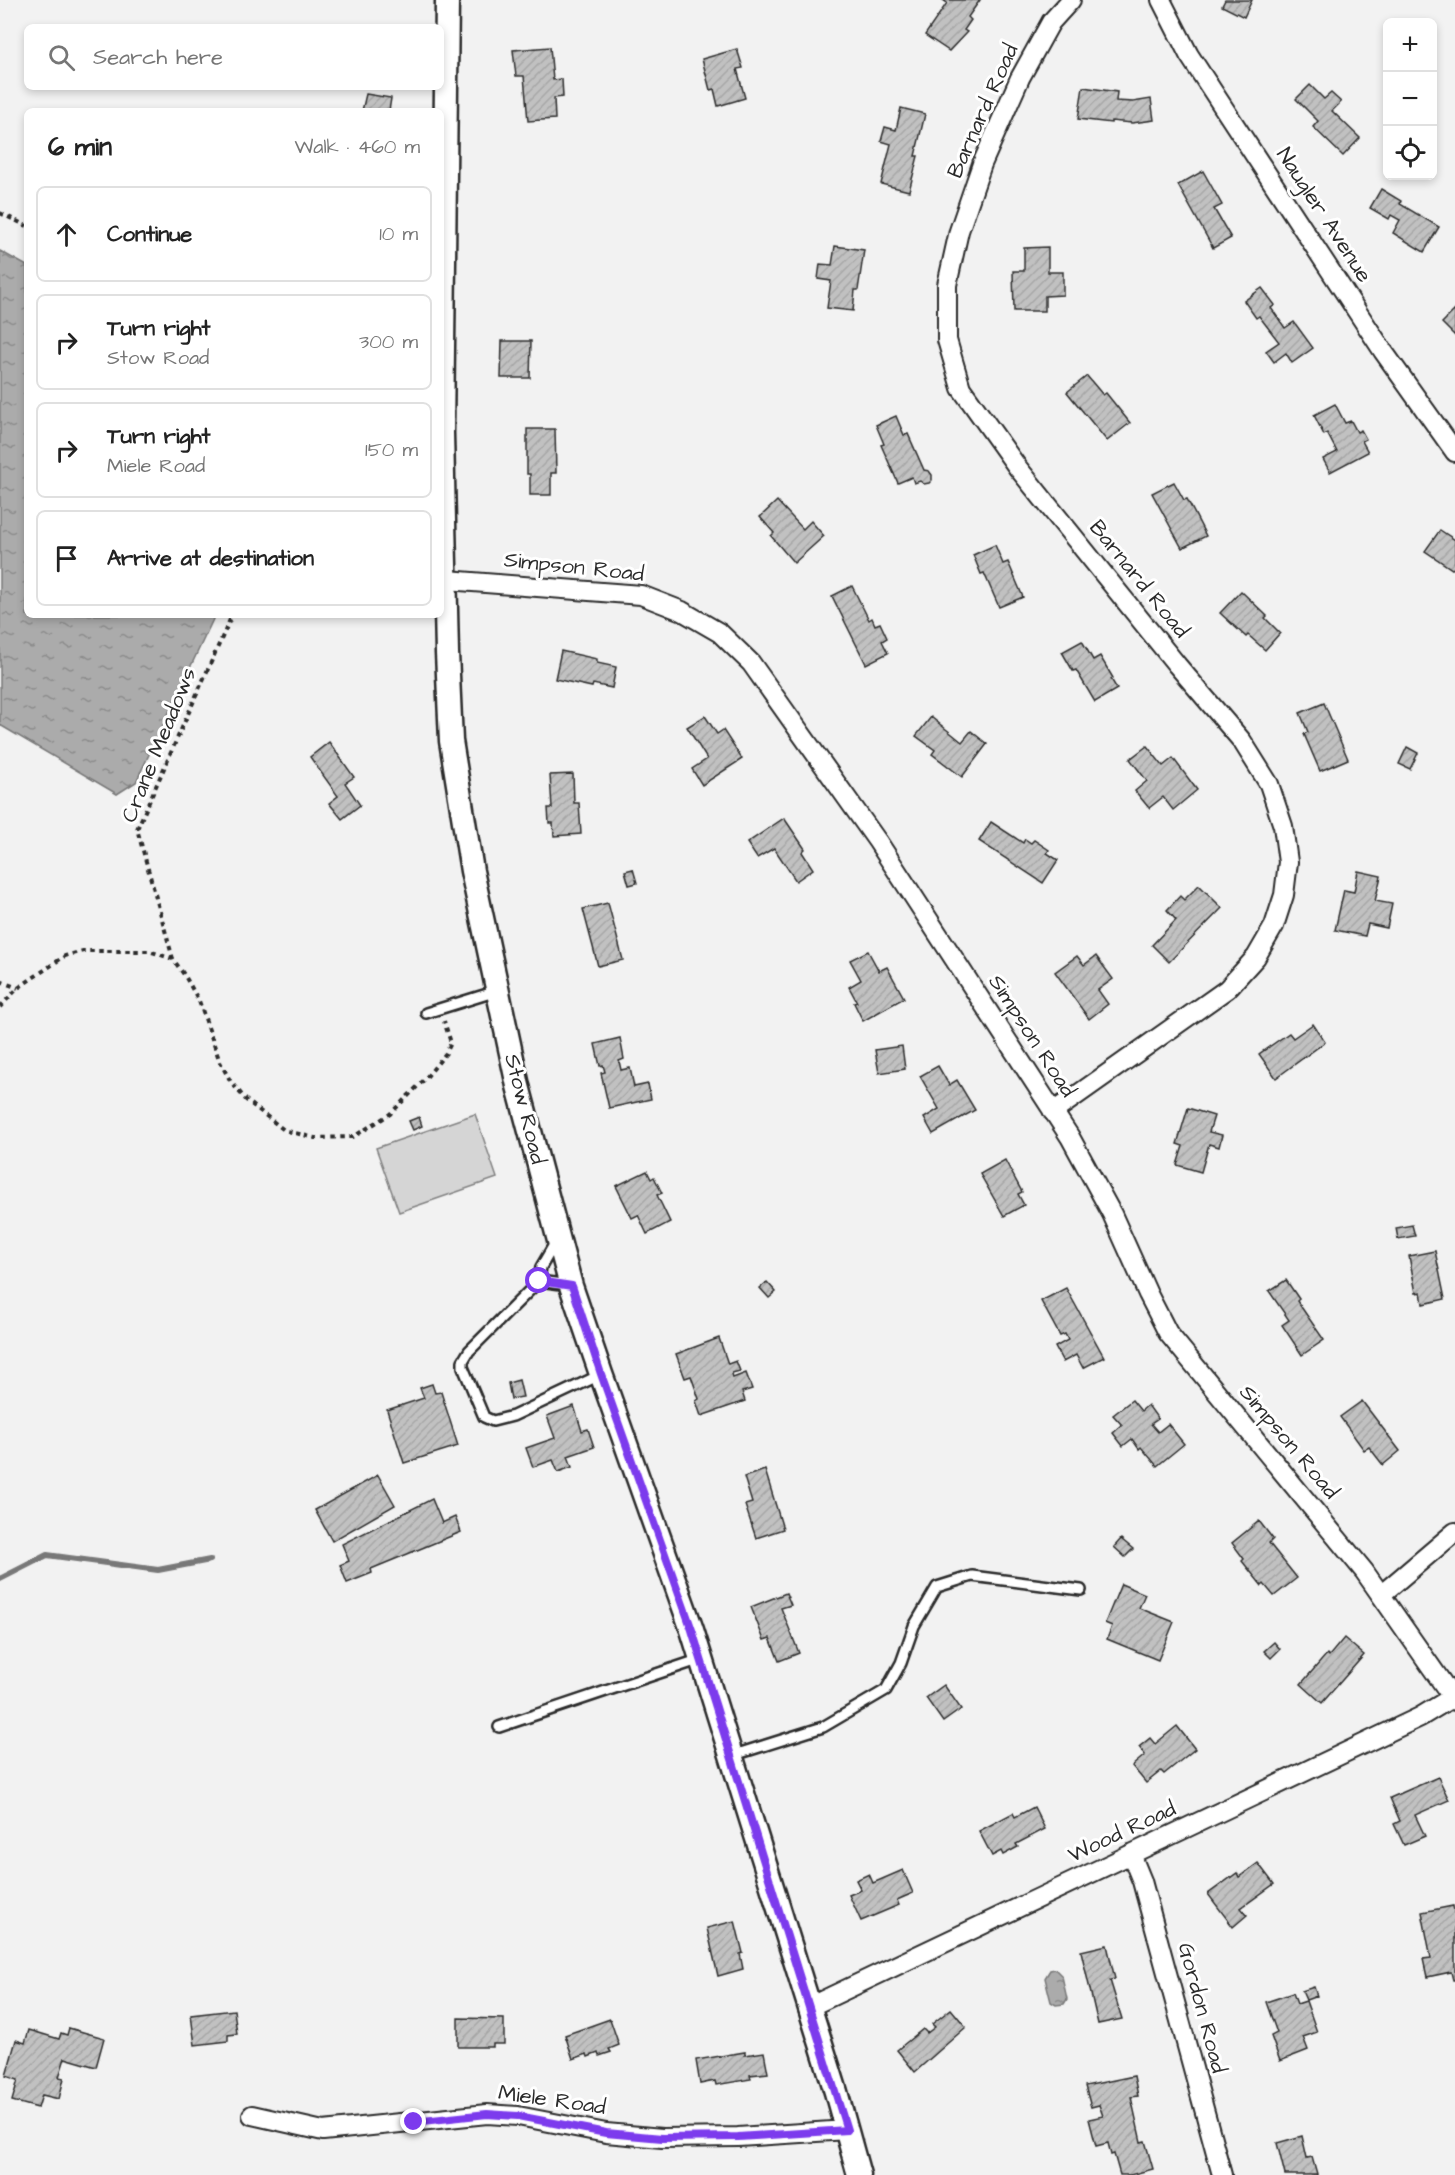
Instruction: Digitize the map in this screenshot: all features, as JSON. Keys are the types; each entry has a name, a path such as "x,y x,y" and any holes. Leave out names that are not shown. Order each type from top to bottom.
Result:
{"street":[{"name":"Stow Road","path":"444,253 447,0"},
{"name":"Barnard Road","path":"1053,1112 1227,989 1256,957 1274,926 1284,896 1288,862 1283,826 1269,784 1242,741 1177,665 1018,468 962,388 947,340 947,285 959,231 982,164 1020,78 1051,22 1071,0"},
{"name":"Naugler Avenue","path":"1161,0 1189,55 1383,351 1455,452"},
{"name":"Stow Road","path":"444,485 447,664 451,741 472,871 518,1086 572,1286 701,1659 860,2175"},
{"name":"Simpson Road","path":"447,580 641,595 682,611 720,633 751,663 854,806 1053,1112 1092,1175 1168,1333 1223,1402 1337,1536 1382,1594 1454,1699"},
{"path":"1382,1594 1455,1532"},
{"name":"Wood Road","path":"808,2007 1454,1699"},
{"name":"Gordon Road","path":"1131,1854 1142,1881 1222,2175"},
{"name":"Miele Road","path":"252,2115 323,2131 487,2114 518,2116 606,2133 662,2138 738,2137 847,2130"}],"lane":[{"path":"426,1013 497,991"},
{"path":"559,1236 541,1267 539,1281 469,1351 463,1367 484,1417 493,1421 513,1416 601,1374"},
{"path":"539,1281 572,1286"},
{"path":"731,1756 822,1727 886,1690 901,1663 914,1626 938,1587 972,1576 1081,1590"},
{"path":"500,1727 701,1659"}],"path":[{"path":"0,213 24,225"},
{"name":"Crane Meadows","path":"231,618 137,829 173,959 199,1001 220,1062 231,1082 246,1100 284,1130 315,1138 353,1137 390,1114 424,1080 446,1053 451,1043 440,1009"},
{"path":"0,1006 18,987 65,956 83,951 148,951 173,959"},
{"path":"0,981 18,987"}],"shaded area":[{"path":"475,1114 497,1178 399,1212 376,1148"}],"water":[{"path":"0,251 24,264 24,618 214,618 136,782 117,794 0,725"},
{"path":"1055,1969 1062,1976 1067,1999 1064,2004 1056,2005 1051,2002 1045,1978 1050,1970"}],"building":[{"path":"943,0 980,0 968,17 971,20 964,30 967,32 949,51 925,35 947,3"},
{"path":"1225,0 1252,0 1244,17 1222,6"},
{"path":"550,47 553,80 562,79 563,97 554,98 555,119 528,121 524,76 516,76 513,50"},
{"path":"737,49 743,68 737,69 745,98 718,106 714,89 710,90 702,59"},
{"path":"1310,85 1324,99 1331,93 1341,102 1332,111 1360,138 1343,156 1313,127 1318,121 1296,99"},
{"path":"1083,87 1117,92 1116,101 1133,102 1151,99 1154,120 1132,123 1111,121 1111,123 1078,119"},
{"path":"366,94 391,98 389,108 363,108"},
{"path":"901,108 925,114 909,191 881,184 891,144 881,141 885,127 896,130"},
{"path":"1203,171 1222,205 1214,209 1231,238 1213,248 1178,185"},
{"path":"1381,189 1401,201 1400,204 1439,227 1424,252 1393,233 1400,220 1391,215 1389,219 1370,208"},
{"path":"835,246 864,250 853,311 827,308 831,281 818,279 820,264 832,265"},
{"path":"1048,247 1048,272 1063,272 1063,295 1045,296 1045,311 1014,311 1013,271 1024,271 1024,248"},
{"path":"1262,288 1275,305 1271,308 1285,328 1294,322 1313,348 1292,363 1286,353 1274,362 1266,351 1279,342 1259,316 1256,318 1244,301"},
{"path":"1455,310 1455,336 1442,323"},
{"path":"502,341 531,341 530,378 501,378"},
{"path":"1087,376 1103,395 1106,393 1130,423 1107,441 1067,392"},
{"path":"1335,404 1345,423 1351,421 1357,432 1361,430 1366,439 1362,441 1368,452 1330,472 1323,459 1337,452 1327,433 1324,435 1314,415"},
{"path":"896,416 904,435 908,434 924,470 929,471 932,475 929,483 924,484 920,481 914,483 912,477 898,483 881,445 884,444 876,425"},
{"path":"527,429 555,429 556,473 551,473 551,495 530,495 530,474 527,474"},
{"path":"1174,482 1184,500 1187,499 1206,536 1182,548 1152,493"},
{"path":"777,501 803,529 811,521 824,536 794,563 771,536 774,533 760,517"},
{"path":"1440,530 1455,540 1455,567 1452,569 1425,551"},
{"path":"995,545 1003,564 1008,562 1023,597 999,607 973,555"},
{"path":"852,586 869,620 872,618 875,625 880,623 887,638 882,641 888,653 866,664 832,596"},
{"path":"1241,591 1267,616 1265,618 1280,633 1265,650 1248,635 1246,637 1220,613"},
{"path":"1082,641 1093,660 1100,656 1117,689 1095,702 1062,652"},
{"path":"561,651 597,659 597,663 616,667 612,688 593,684 592,687 555,679"},
{"path":"1324,703 1348,759 1320,771 1304,734 1308,732 1300,713"},
{"path":"705,716 717,734 723,730 742,759 702,785 692,769 707,759 687,727"},
{"path":"931,717 962,742 971,731 987,744 962,777 932,754 935,750 916,736"},
{"path":"329,742 354,777 345,783 360,805 342,819 329,803 338,796 310,757"},
{"path":"1147,746 1163,766 1173,758 1197,790 1173,810 1163,797 1149,808 1135,791 1147,781 1130,759"},
{"path":"1407,747 1418,753 1410,769 1399,764"},
{"path":"573,774 574,803 579,803 581,834 554,836 553,823 549,823 548,808 552,808 550,775"},
{"path":"784,818 805,849 802,852 813,869 796,881 774,848 757,858 747,843"},
{"path":"991,822 1023,843 1025,839 1031,843 1034,840 1049,850 1047,853 1058,860 1043,883 979,841"},
{"path":"633,869 637,883 629,885 625,871"},
{"path":"1358,871 1381,876 1375,901 1392,904 1387,928 1368,924 1365,936 1335,930 1344,890 1354,892"},
{"path":"1199,885 1222,908 1169,962 1152,945 1176,920 1167,910 1180,896 1184,900"},
{"path":"608,903 623,960 598,966 583,909"},
{"path":"868,951 879,971 887,967 904,998 863,1021 849,987 861,980 850,960"},
{"path":"1077,956 1084,965 1096,956 1113,979 1098,990 1108,1004 1089,1019 1055,972"},
{"path":"1313,1024 1325,1042 1276,1078 1259,1054 1289,1033 1293,1038"},
{"path":"620,1038 624,1059 619,1061 621,1070 630,1068 634,1087 648,1084 651,1099 609,1108 601,1073 605,1072 603,1065 600,1066 595,1044"},
{"path":"902,1046 905,1069 879,1073 875,1050"},
{"path":"938,1066 949,1085 957,1080 975,1110 933,1134 924,1118 939,1109 920,1076"},
{"path":"1188,1108 1214,1116 1209,1132 1222,1135 1219,1147 1209,1144 1201,1172 1177,1165 1183,1146 1177,1144"},
{"path":"419,1117 422,1126 413,1130 409,1121"},
{"path":"1005,1160 1022,1192 1018,1194 1024,1205 1004,1216 980,1174"},
{"path":"647,1171 651,1179 654,1177 662,1193 657,1195 670,1222 647,1234 638,1215 632,1218 616,1186"},
{"path":"1412,1225 1415,1236 1398,1239 1396,1228"},
{"path":"1435,1251 1445,1299 1423,1304 1421,1292 1416,1293 1409,1256"},
{"path":"1286,1280 1299,1299 1297,1301 1324,1340 1302,1355 1282,1325 1289,1320 1269,1291"},
{"path":"767,1282 776,1292 769,1298 760,1288"},
{"path":"1066,1288 1104,1357 1083,1368 1076,1355 1063,1362 1055,1347 1068,1340 1065,1334 1060,1336 1041,1301"},
{"path":"719,1338 728,1364 736,1361 740,1371 732,1373 733,1378 746,1373 752,1389 742,1392 745,1401 701,1416 696,1401 699,1399 691,1376 685,1378 676,1354"},
{"path":"519,1380 523,1397 511,1399 508,1383"},
{"path":"432,1384 435,1393 441,1392 458,1446 404,1463 387,1410 424,1398 420,1388"},
{"path":"1132,1400 1141,1411 1148,1405 1158,1419 1151,1424 1158,1432 1168,1424 1184,1444 1157,1466 1132,1439 1123,1446 1113,1433 1122,1425 1113,1415"},
{"path":"1362,1401 1400,1451 1383,1465 1369,1447 1364,1450 1340,1417"},
{"path":"574,1406 582,1431 588,1429 594,1447 568,1456 572,1467 558,1472 553,1460 533,1467 526,1448 555,1438 547,1416"},
{"path":"765,1470 783,1529 756,1538 745,1505 752,1503 744,1477"},
{"path":"378,1475 395,1505 332,1541 315,1510"},
{"path":"432,1499 442,1523 455,1517 461,1532 371,1569 372,1573 347,1583 340,1565 349,1561 342,1544"},
{"path":"1259,1521 1273,1539 1269,1543 1297,1578 1274,1596 1264,1584 1262,1586 1242,1561 1244,1559 1232,1543"},
{"path":"1121,1539 1133,1549 1125,1557 1114,1547"},
{"path":"1121,1584 1145,1594 1139,1608 1174,1622 1158,1660 1107,1639 1112,1626 1105,1623"},
{"path":"786,1593 791,1605 781,1608 799,1653 779,1661 770,1638 764,1640 751,1607"},
{"path":"1344,1638 1364,1655 1322,1703 1301,1684"},
{"path":"1274,1642 1280,1649 1271,1658 1264,1651"},
{"path":"944,1685 961,1709 943,1722 926,1698"},
{"path":"1177,1726 1195,1749 1164,1774 1161,1771 1146,1783 1132,1766 1145,1755 1139,1747 1150,1738 1155,1744"},
{"path":"1438,1777 1449,1800 1415,1815 1425,1836 1404,1845 1394,1824 1400,1821 1390,1798"},
{"path":"1034,1807 1045,1829 1016,1844 1018,1847 1003,1855 1001,1851 992,1856 979,1831 1013,1813 1015,1817"},
{"path":"1258,1863 1274,1884 1241,1908 1247,1915 1233,1927 1208,1894 1237,1873 1239,1877"},
{"path":"903,1870 913,1893 897,1900 899,1905 861,1921 849,1895 861,1890 856,1880 869,1874 873,1883"},
{"path":"1453,1906 1455,1980 1451,1972 1427,1977 1423,1959 1431,1958 1422,1912"},
{"path":"735,1921 743,1953 740,1954 743,1969 718,1976 707,1928"},
{"path":"1107,1945 1115,1979 1110,1980 1122,2019 1098,2024 1081,1951"},
{"path":"1314,1987 1317,1996 1306,2000 1302,1991"},
{"path":"1293,1993 1297,2004 1306,2001 1317,2032 1303,2037 1308,2050 1280,2061 1271,2036 1277,2033 1266,2002"},
{"path":"951,2009 966,2027 915,2072 897,2050 923,2029 927,2033 935,2027 932,2024"},
{"path":"234,2010 237,2034 228,2035 228,2041 195,2045 191,2015"},
{"path":"458,2018 504,2019 504,2044 493,2044 493,2047 458,2047"},
{"path":"610,2019 619,2045 609,2049 611,2052 599,2056 598,2053 588,2057 587,2054 573,2059 565,2035"},
{"path":"69,2028 104,2038 96,2067 65,2058 59,2077 64,2078 59,2099 42,2095 38,2108 12,2101 18,2080 6,2076 16,2040 25,2043 29,2030 59,2039 61,2033 67,2035"},
{"path":"745,2052 745,2055 764,2052 768,2073 750,2075 751,2079 716,2085 715,2081 700,2084 696,2060"},
{"path":"1134,2076 1138,2096 1131,2097 1141,2142 1145,2141 1153,2169 1120,2175 1108,2143 1096,2146 1089,2119 1103,2116 1099,2105 1091,2107 1085,2086"},
{"path":"1302,2136 1307,2158 1312,2157 1317,2175 1285,2175 1277,2143"}],"waterway":[{"path":"0,1579 47,1555 158,1570 210,1560"}],"route":[{"path":"414,2122 487,2114 518,2116 606,2133 662,2138 738,2137 847,2130 692,1630 572,1286 539,1281"}]}
